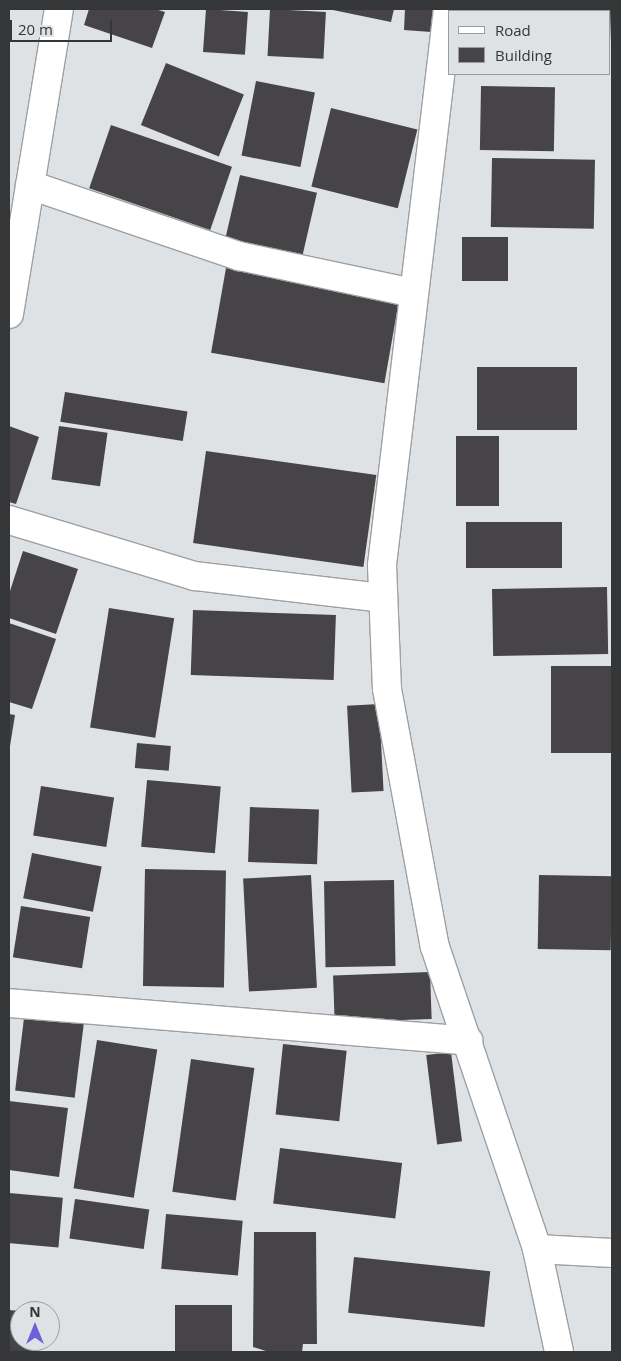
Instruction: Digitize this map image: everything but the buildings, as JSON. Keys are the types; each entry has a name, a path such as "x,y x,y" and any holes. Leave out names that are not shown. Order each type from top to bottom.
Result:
{"street":[{"path":"9,314 59,9"},
{"path":"448,9 423,239 413,293 382,565 386,689 435,947 537,1249 559,1352"},
{"path":"30,186 239,256 413,293"},
{"path":"9,520 195,576 383,598"},
{"path":"9,1004 468,1041"},
{"path":"537,1249 612,1253"}]}
